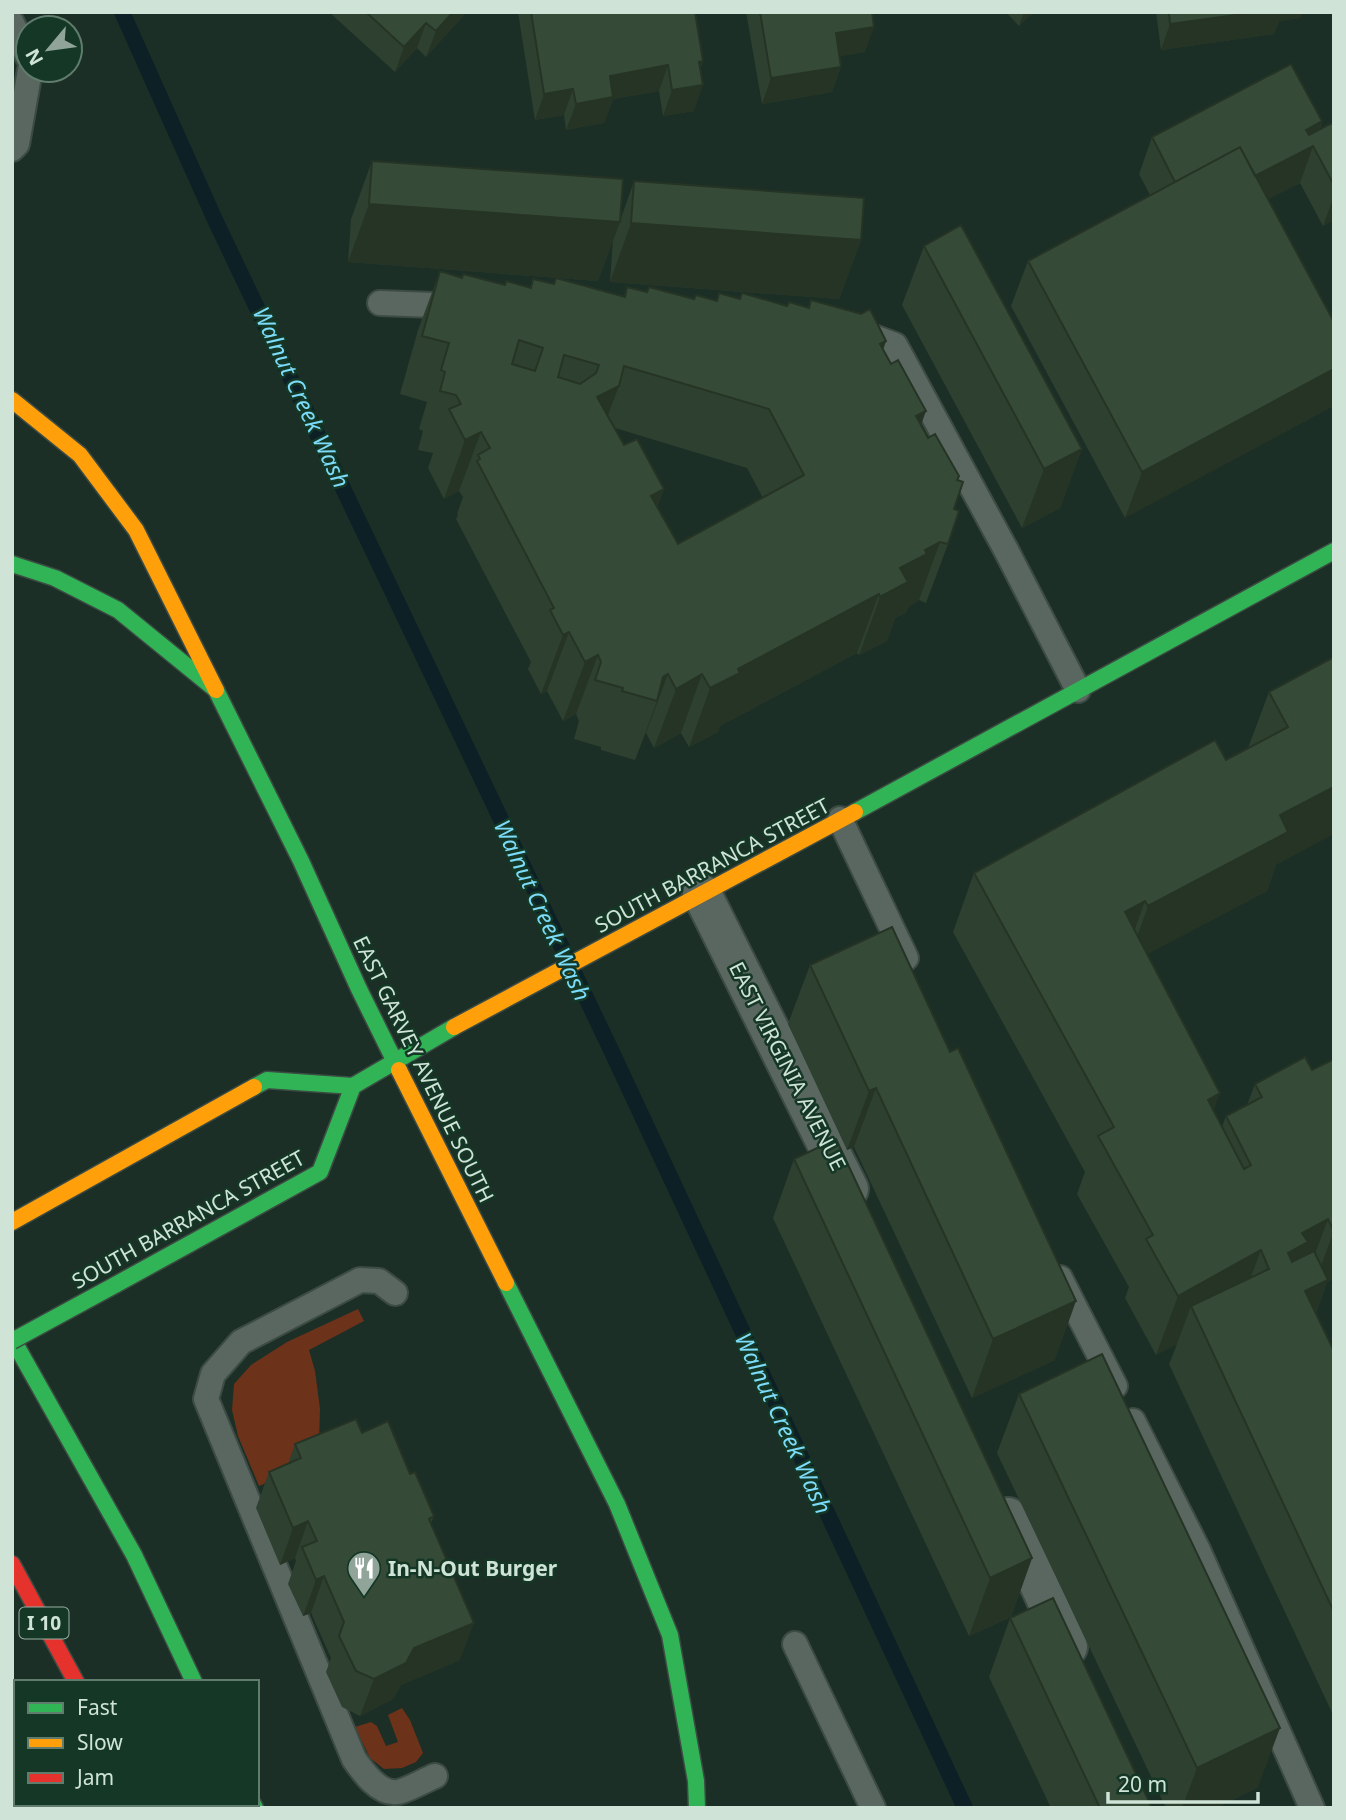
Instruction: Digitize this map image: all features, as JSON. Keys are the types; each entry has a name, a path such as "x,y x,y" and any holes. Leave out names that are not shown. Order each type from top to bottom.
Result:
{"main road":[{"name":"EAST GARVEY AVENUE SOUTH","path":"12,400 80,455 136,530 301,861 359,989 617,1503 670,1635 696,1781 697,1808"},
{"name":"SOUTH BARRANCA STREET","path":"12,1339 320,1172 353,1086 475,1016 1334,551"},
{"path":"12,565 55,578 118,610 215,690"},
{"path":"12,1222 267,1080 353,1086"},
{"path":"12,1339 134,1556 193,1680"},
{"name":"I 10","path":"12,1564 75,1680"}],"street":[{"name":"EAST VIRGINIA AVENUE","path":"702,894 867,1224"},
{"path":"993,1486 1085,1684"}],"lane":[{"path":"12,149 17,144 28,84"},
{"path":"380,303 477,307"},
{"path":"836,323 895,345 1079,690"},
{"path":"840,819 915,977"},
{"path":"1050,1260 1198,1550 1312,1808"},
{"path":"395,1293 379,1281 360,1280 242,1342 214,1374 206,1399 354,1759 363,1773 387,1791 398,1792 435,1776"},
{"path":"795,1644 873,1808"}],"shaded area":[{"path":"358,1309 364,1321 309,1350 320,1409 319,1442 303,1467 259,1486 238,1436 232,1410 234,1384 251,1365 287,1342"},
{"path":"402,1708 410,1720 423,1753 416,1762 402,1768 384,1769 370,1758 355,1727 371,1722 377,1726 386,1746 398,1742 388,1715"}],"building":[{"path":"366,12 453,12 436,31 426,23 404,47"},
{"path":"531,12 695,12 703,61 699,62 703,85 672,90 668,65 610,76 613,97 576,104 573,89 544,94"},
{"path":"760,12 872,12 874,27 836,33 841,67 771,78"},
{"path":"1169,12 1257,12 1170,24"},
{"path":"1291,64 1322,121 1306,130 1309,135 1334,122 1334,185 1313,146 1255,176 1240,147 1175,182 1152,137"},
{"path":"1240,147 1334,322 1334,369 1142,472 1028,261"},
{"path":"372,161 623,179 620,222 369,204"},
{"path":"634,181 864,198 861,240 631,223"},
{"path":"961,225 1082,449 1044,469 924,246"},
{"path":"440,271 462,278 463,274 505,285 506,281 531,288 533,279 554,284 556,278 625,297 627,287 647,292 649,287 694,299 696,295 717,301 719,293 740,299 742,293 787,306 789,302 809,308 811,300 861,314 870,309 886,341 880,344 891,364 898,360 926,411 916,416 928,438 935,434 959,476 957,480 963,482 954,509 959,511 948,544 940,542 925,550 927,554 900,568 908,582 880,597 879,594 738,669 740,673 710,688 702,674 676,689 668,674 663,677 657,701 622,691 623,688 595,680 601,662 598,655 585,662 569,632 563,635 550,610 554,608 477,461 480,459 478,455 490,448 481,432 465,440 449,409 461,404 456,395 440,391 445,372 441,370 449,343 422,336","holes":["519,340 543,348 535,371 512,364","564,355 599,365 596,373 580,384 558,377","624,366 769,409 804,475 678,544 651,496 664,489 637,439 624,445 597,397 619,386"]},
{"path":"1334,657 1334,787 1280,815 1288,832 1148,906 1145,901 1125,912 1220,1093 1208,1100 1244,1169 1251,1165 1226,1116 1262,1097 1255,1084 1305,1057 1312,1070 1334,1059 1334,1231 1328,1219 1302,1233 1308,1242 1288,1253 1292,1262 1314,1251 1328,1280 1305,1291 1334,1351 1334,1612 1191,1306 1269,1269 1261,1250 1178,1296 1146,1239 1153,1235 1098,1136 1114,1127 974,873 1215,740 1226,760 1288,727 1269,692"},
{"path":"892,927 950,1052 958,1048 1076,1301 993,1339 876,1088 869,1091 810,965"},
{"path":"836,1139 1032,1558 990,1578 794,1159"},
{"path":"1102,1354 1280,1728 1197,1768 1019,1394"},
{"name":"In-N-Out Burger","path":"356,1419 362,1433 388,1421 410,1474 415,1472 434,1516 429,1519 474,1623 414,1648 406,1663 374,1679 356,1671 339,1636 344,1622 324,1576 316,1580 302,1547 317,1541 308,1521 293,1528 269,1472 301,1458 295,1444"},
{"path":"1053,1598 1152,1808 1100,1808 1010,1618"}],"waterway":[{"name":"Walnut Creek Wash","path":"122,12 216,222 611,1050 965,1808"}],"traffic: fast":[{"path":"855,812 1334,551"},
{"path":"12,564 55,578 118,610 215,689"},
{"path":"216,690 301,861 399,1070"},
{"path":"115,1285 320,1172 353,1086 454,1027"},
{"path":"254,1087 267,1080 353,1086"},
{"path":"506,1283 617,1504 670,1635 696,1781 697,1808"},
{"path":"12,1341 115,1285"},
{"path":"12,1338 134,1555 193,1680"},
{"path":"12,1717 14,1720"}],"traffic: slow":[{"path":"12,400 80,455 136,530 216,690"},
{"path":"454,1027 855,812"},
{"path":"399,1070 506,1283"},
{"path":"12,1222 254,1087"}],"traffic: jam":[{"path":"12,1564 75,1680"}],"place":[{"name":"In-N-Out Burger","path":"364,1598"}]}
